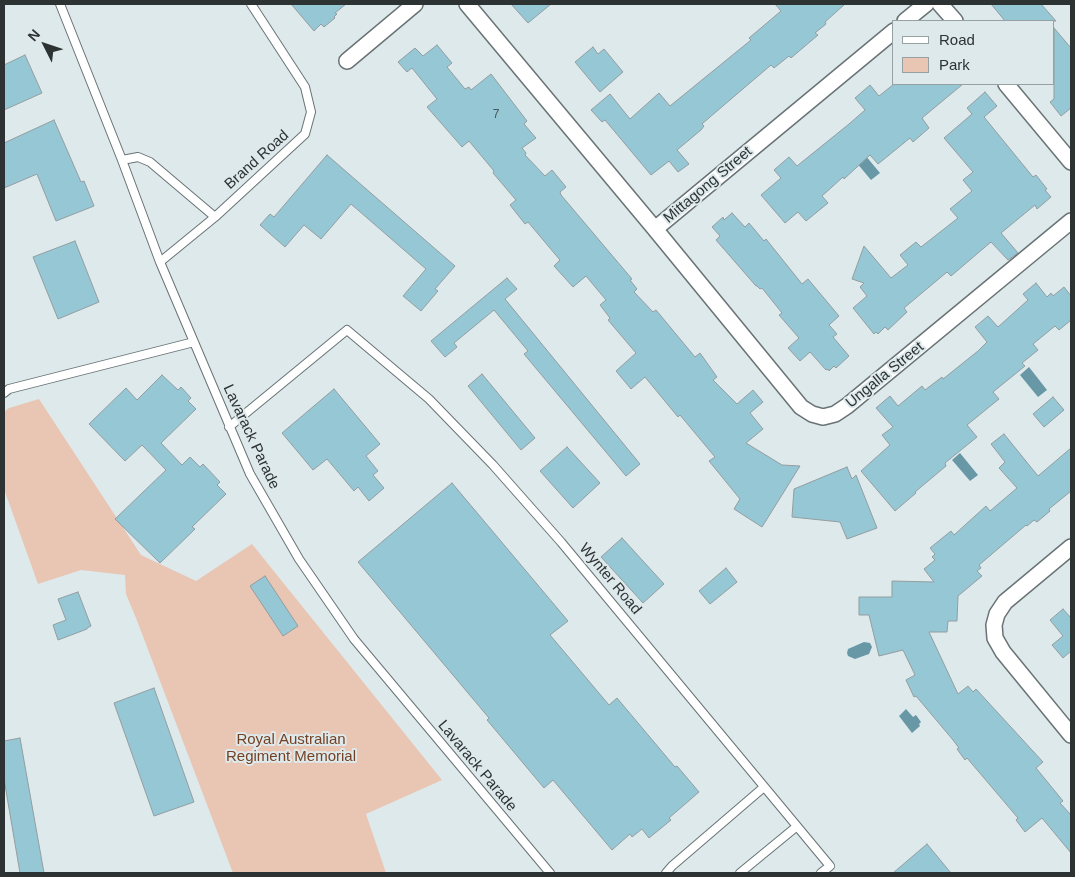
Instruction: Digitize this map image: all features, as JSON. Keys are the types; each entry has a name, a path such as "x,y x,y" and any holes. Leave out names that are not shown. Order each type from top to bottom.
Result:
{"street":[{"path":"347,61 415,4"},
{"name":"Mittagong Street","path":"467,4 655,229 892,32"},
{"path":"906,20 926,4"},
{"path":"940,4 953,20"},
{"path":"1007,85 1071,162"},
{"name":"Ungalla Street","path":"655,229 801,407 812,414 823,417 835,414 847,406 1071,221"},
{"path":"1071,547 1005,602 997,614 994,625 995,638 1003,652 1071,735"}],"lane":[{"name":"Lavarack Parade","path":"60,4 160,262 250,474 298,559 354,640 550,873"},
{"name":"Brand Road","path":"160,262 214,217 305,134 311,112 305,87 252,4"},
{"path":"122,160 138,157 150,162 214,217"},
{"name":"Wynter Road","path":"229,427 347,330 429,399 563,544 830,866 821,873"},
{"path":"4,393 9,389 194,342"},
{"path":"666,873 764,788"},
{"path":"740,873 796,826"}],"green space":[{"name":"Royal Australian Regiment Memorial","path":"39,399 141,555 196,581 252,544 442,780 366,814 386,873 233,873 126,594 125,575 81,570 38,584 4,489 4,412 9,408"}],"water":[{"path":"865,155 880,173 871,180 856,162"},
{"path":"1029,367 1047,390 1038,397 1020,375"},
{"path":"960,453 978,475 970,481 952,460"},
{"path":"864,642 870,643 872,647 869,654 855,659 848,656 848,649"},
{"path":"906,709 913,717 916,715 921,722 920,726 912,733 899,716"}],"building":[{"path":"291,4 346,4 335,13 337,14 335,18 324,27 321,24 314,31"},
{"path":"511,4 551,4 528,23"},
{"path":"775,4 845,4 815,33 818,35 791,58 789,56 774,68 771,65 702,124 704,126 701,130 677,150 689,164 678,172 669,161 651,175 605,120 602,122 591,110 610,94 630,119 659,93 670,106 751,40 749,38 781,11"},
{"path":"991,4 1041,4 1056,21 1055,20 1004,20"},
{"path":"1055,29 1071,48 1071,108 1061,116 1050,102 1054,99"},
{"path":"437,45 452,63 447,67 465,89 469,87 471,90 491,74 527,121 524,124 536,138 522,148 526,153 525,155 545,176 552,170 566,187 560,192 561,195 632,279 630,280 637,289 634,292 653,312 656,310 695,357 700,353 717,377 713,380 737,404 753,390 763,402 750,413 763,429 746,443 782,465 800,466 762,527 734,509 740,499 709,461 715,457 680,415 678,417 645,377 631,389 616,371 636,353 608,320 610,318 600,305 606,300 586,276 573,287 554,266 560,260 528,222 525,224 510,205 516,200 493,173 494,171 469,141 462,147 427,107 437,99 412,68 407,72 398,62 415,48 423,56"},
{"path":"593,47 598,54 604,49 623,72 600,92 575,62"},
{"path":"25,55 42,93 4,110 4,65"},
{"path":"870,85 879,96 893,85 962,85 922,118 929,128 913,142 910,138 878,164 870,155 822,196 828,203 806,221 798,212 785,223 761,195 781,178 774,170 789,157 797,166 865,110 855,98"},
{"path":"985,92 997,106 984,117 1033,177 1036,175 1051,197 1037,209 1035,205 1001,233 1018,253 1008,260 991,242 951,276 947,272 904,308 907,312 888,330 885,327 878,334 876,332 874,334 853,308 867,296 860,287 864,283 852,279 864,246 891,278 908,265 900,255 916,242 921,247 958,218 950,209 972,191 963,180 973,172 944,138 972,114 967,108"},
{"path":"54,120 81,182 84,181 94,206 56,221 37,174 4,188 4,143"},
{"path":"327,155 455,266 435,289 438,291 421,311 403,296 426,269 351,204 321,239 304,225 285,247 260,225 270,214 274,217"},
{"path":"732,213 745,227 749,223 764,241 766,239 802,284 808,279 839,316 829,325 837,334 833,337 849,356 836,368 834,366 829,371 828,369 826,370 810,352 800,361 788,348 799,338 779,315 782,313 762,288 760,289 756,286 716,240 720,236 712,227 723,217 724,220"},
{"path":"75,241 99,302 58,319 33,257"},
{"path":"507,278 517,289 505,299 640,464 626,476 524,354 528,351 494,310 454,343 457,347 445,357 431,341"},
{"path":"1036,283 1047,297 1051,293 1053,296 1064,287 1071,296 1071,320 1059,330 1055,326 1033,344 1038,350 1022,363 1025,366 993,392 999,399 967,425 977,437 945,463 946,466 895,511 861,471 890,445 882,435 893,427 876,408 890,396 898,406 922,386 925,390 942,377 943,379 987,342 975,327 988,316 998,327 1028,300 1023,294"},
{"path":"482,374 535,438 521,450 468,386"},
{"path":"162,375 178,390 181,387 191,398 188,401 196,409 161,443 182,465 190,457 200,467 203,464 220,482 217,485 226,494 192,527 195,529 160,563 115,519 166,470 142,445 125,461 89,424 126,388 137,400"},
{"path":"334,389 380,444 366,456 378,471 373,475 384,488 369,501 358,487 354,491 327,459 313,470 282,433"},
{"path":"1053,397 1064,410 1044,427 1033,414"},
{"path":"1004,434 1038,476 1071,448 1071,491 1049,509 1050,511 1037,522 1034,520 1026,525 979,565 981,568 977,571 982,576 958,596 957,621 948,621 947,632 929,632 958,694 968,686 973,692 976,689 1043,762 1036,768 1063,801 1060,803 1071,815 1071,853 1042,818 1025,832 1016,820 1018,818 967,758 965,760 953,740 916,696 914,697 906,680 915,675 903,650 879,656 869,615 859,615 859,597 892,597 892,581 934,582 924,569 935,560 932,557 935,554 930,548 951,531 954,535 986,506 990,511 1017,488 999,468 1005,462 991,444"},
{"path":"567,447 600,483 573,508 540,471"},
{"path":"847,467 852,479 856,475 877,528 847,539 840,522 792,517 794,489"},
{"path":"452,483 568,621 550,635 609,705 617,698 675,767 677,766 699,792 669,818 671,820 649,838 642,829 632,837 630,834 612,850 553,780 544,788 487,720 489,718 358,562"},
{"path":"622,538 664,584 643,603 601,557"},
{"path":"726,568 737,582 710,604 699,591"},
{"path":"265,576 298,626 283,636 250,586"},
{"path":"78,592 91,626 58,640 53,625 66,620 58,599"},
{"path":"1063,609 1071,618 1071,651 1063,658 1052,645 1063,636 1050,620"},
{"path":"154,688 194,802 154,816 114,703"},
{"path":"20,738 44,873 20,873 4,779 4,741"},
{"path":"927,844 951,873 893,873"}]}
